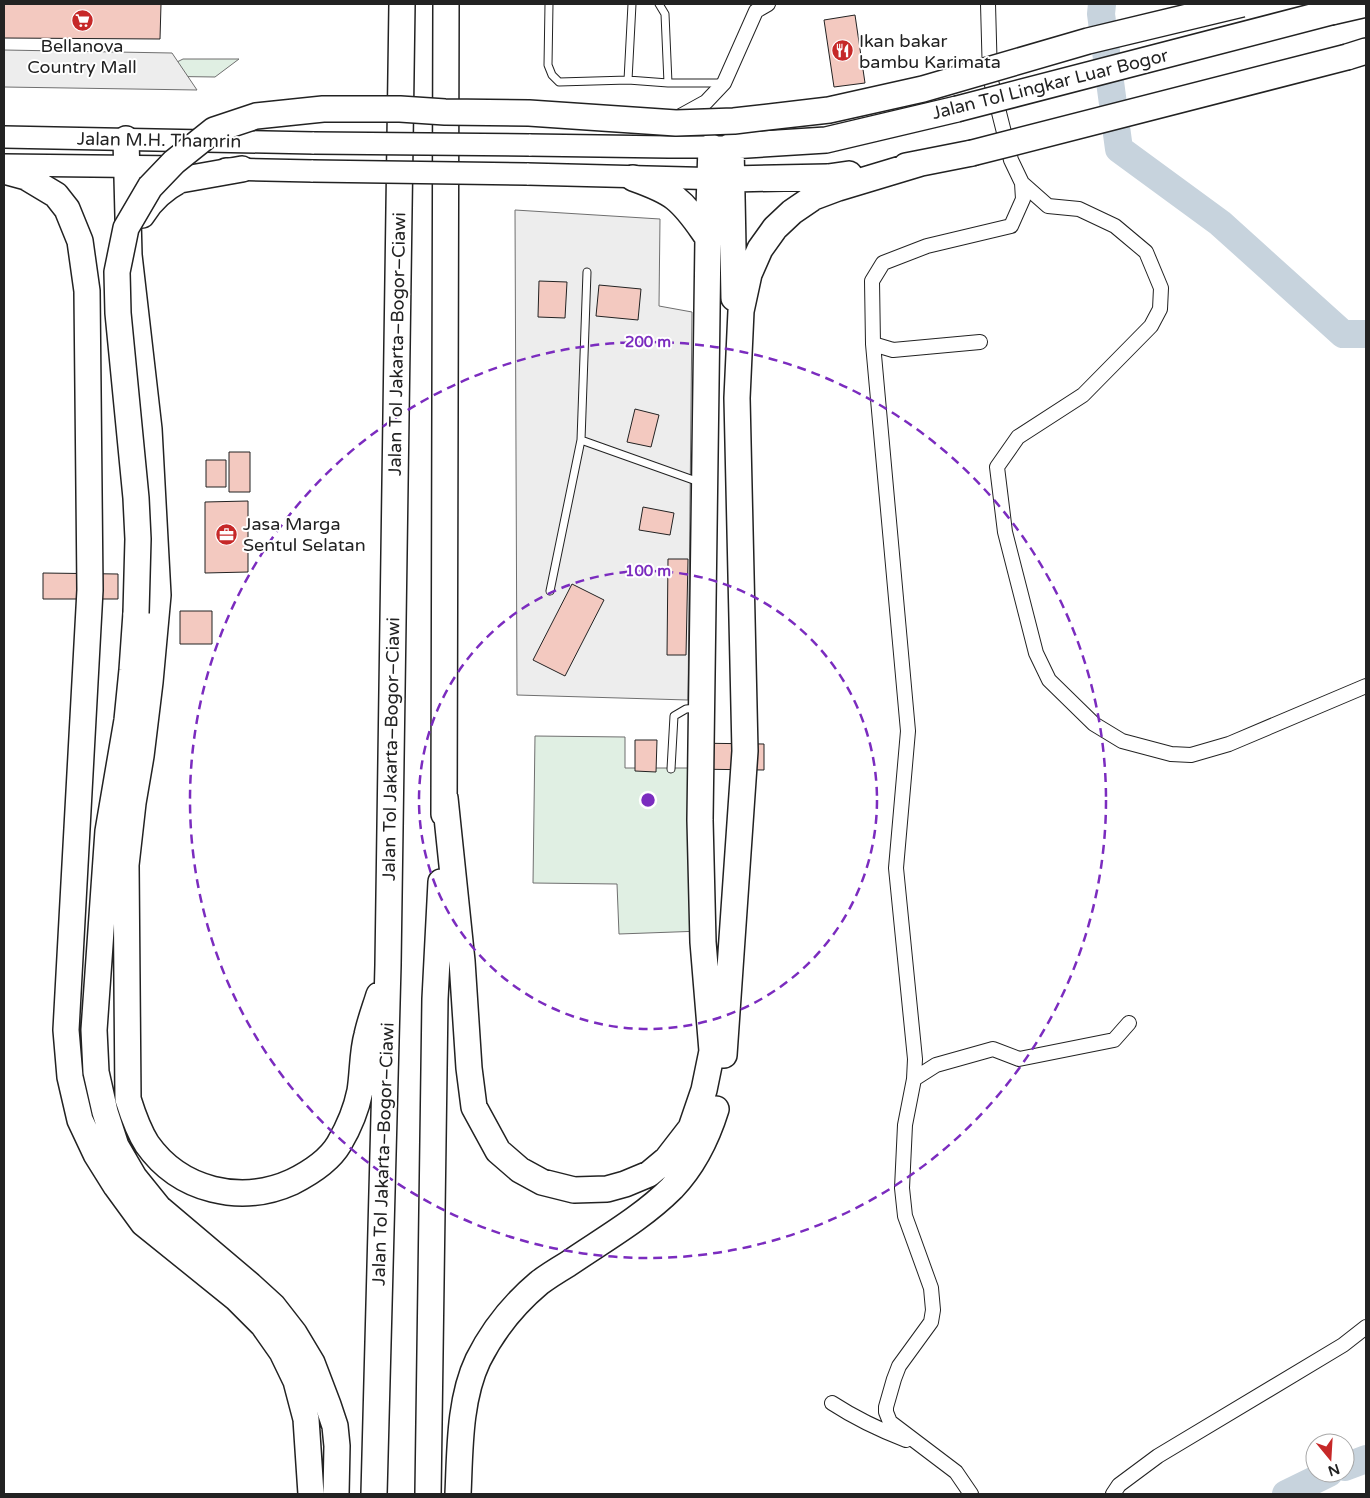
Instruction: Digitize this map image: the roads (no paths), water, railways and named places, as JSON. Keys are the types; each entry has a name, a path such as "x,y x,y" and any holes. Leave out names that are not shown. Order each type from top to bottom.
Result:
{"highway":[{"name":"Jalan Tol Jakarta–Bogor–Ciawi","path":"374,1494 388,966 402,4"},
{"path":"428,1494 436,999 445,798 446,4"},
{"path":"336,1494 337,1446 335,1426 312,1363 298,1340 272,1306 159,1208 134,1177 116,1146 105,1112 96,1072 94,1030 108,831 127,720 136,613 138,539 136,498 118,313 117,272 126,228 150,187 174,162 214,130 256,116 323,109 400,109 445,112 529,113 676,123 734,121 829,110 923,89 1088,41 1242,4"},
{"name":"Jalan Tol Lingkar Luar Bogor","path":"721,147 826,140 1366,4"},
{"path":"721,179 828,177 972,153 1356,54"},
{"path":"126,139 129,255 149,429 158,595 150,682 126,865 128,1099 138,1129 147,1144 170,1169 185,1178 207,1188 229,1193 255,1193 278,1188 306,1175 323,1162 338,1146 353,1118 360,1090 366,1036 388,966"},
{"path":"458,1494 462,1431 467,1394 478,1361 495,1329 540,1283 647,1210 673,1187 693,1161 708,1134 717,1107 724,1068 745,751 737,398 721,179 721,147"},
{"path":"737,398 741,311 749,274 760,249 776,228 792,212 814,197 921,163"},
{"path":"129,255 143,214 151,202 165,190 180,180 242,169"},
{"path":"4,171 26,177 56,195 67,209 80,240 87,291 90,590 66,1030 70,1077 80,1120 96,1154 116,1186 143,1222 236,1298 263,1325 282,1352 296,1381 306,1419 311,1494"},
{"path":"633,178 674,197 694,218 708,238"},
{"path":"445,798 462,961 469,1068 474,1107 498,1151 520,1170 542,1182 574,1190 607,1189 649,1174 667,1160 692,1128 704,1090 712,1051 702,936 701,707 708,238 721,179"}],"main road":[{"name":"Jalan M.H. Thamrin","path":"4,137 314,143 721,147"},
{"name":"Jalan M.H. Thamrin","path":"4,165 721,179"}],"street":[{"path":"669,147 676,119 706,102 724,83 756,11 768,4"},
{"path":"972,1494 956,1472 890,1422 886,1412 888,1397 899,1366 931,1322 933,1310 931,1288 905,1216 902,1188 905,1126 914,1079 915,1059 896,868 908,731 873,344 872,281 883,263 927,246 1011,226 1023,199 1022,183 1011,160 990,77 988,4"},
{"path":"1022,183 1048,206 1079,209 1114,226 1146,252 1162,288 1160,309 1151,326 1082,395 1018,437 997,467 1005,532 1036,653 1049,680 1094,724 1122,741 1171,754 1191,755 1229,744 1366,686"},
{"path":"873,344 893,350 980,342"},
{"path":"914,1079 936,1065 993,1048 1019,1059 1114,1040 1129,1023"},
{"path":"1113,1494 1119,1485 1158,1456 1343,1345 1366,1327"},
{"path":"832,1403 886,1432 916,1443"}],"lane":[{"path":"549,4 548,66 552,75 560,82 628,80 724,83"},
{"path":"628,80 632,4"},
{"path":"659,4 665,14 668,82"},
{"path":"550,591 581,440 587,272"},
{"path":"581,440 704,484"},
{"path":"671,769 674,716 686,708 701,707"}],"waterway":[{"path":"1102,4 1101,14 1119,149 1220,223 1343,334 1366,334"},
{"path":"1355,1463 1366,1459"},
{"path":"1286,1494 1309,1483"}],"place":[{"name":"Bellanova Country Mall","path":"82,21"},
{"name":"Ikan bakar bambu Karimata","path":"843,51"},
{"name":"Jasa Marga Sentul Selatan","path":"227,534"}]}
